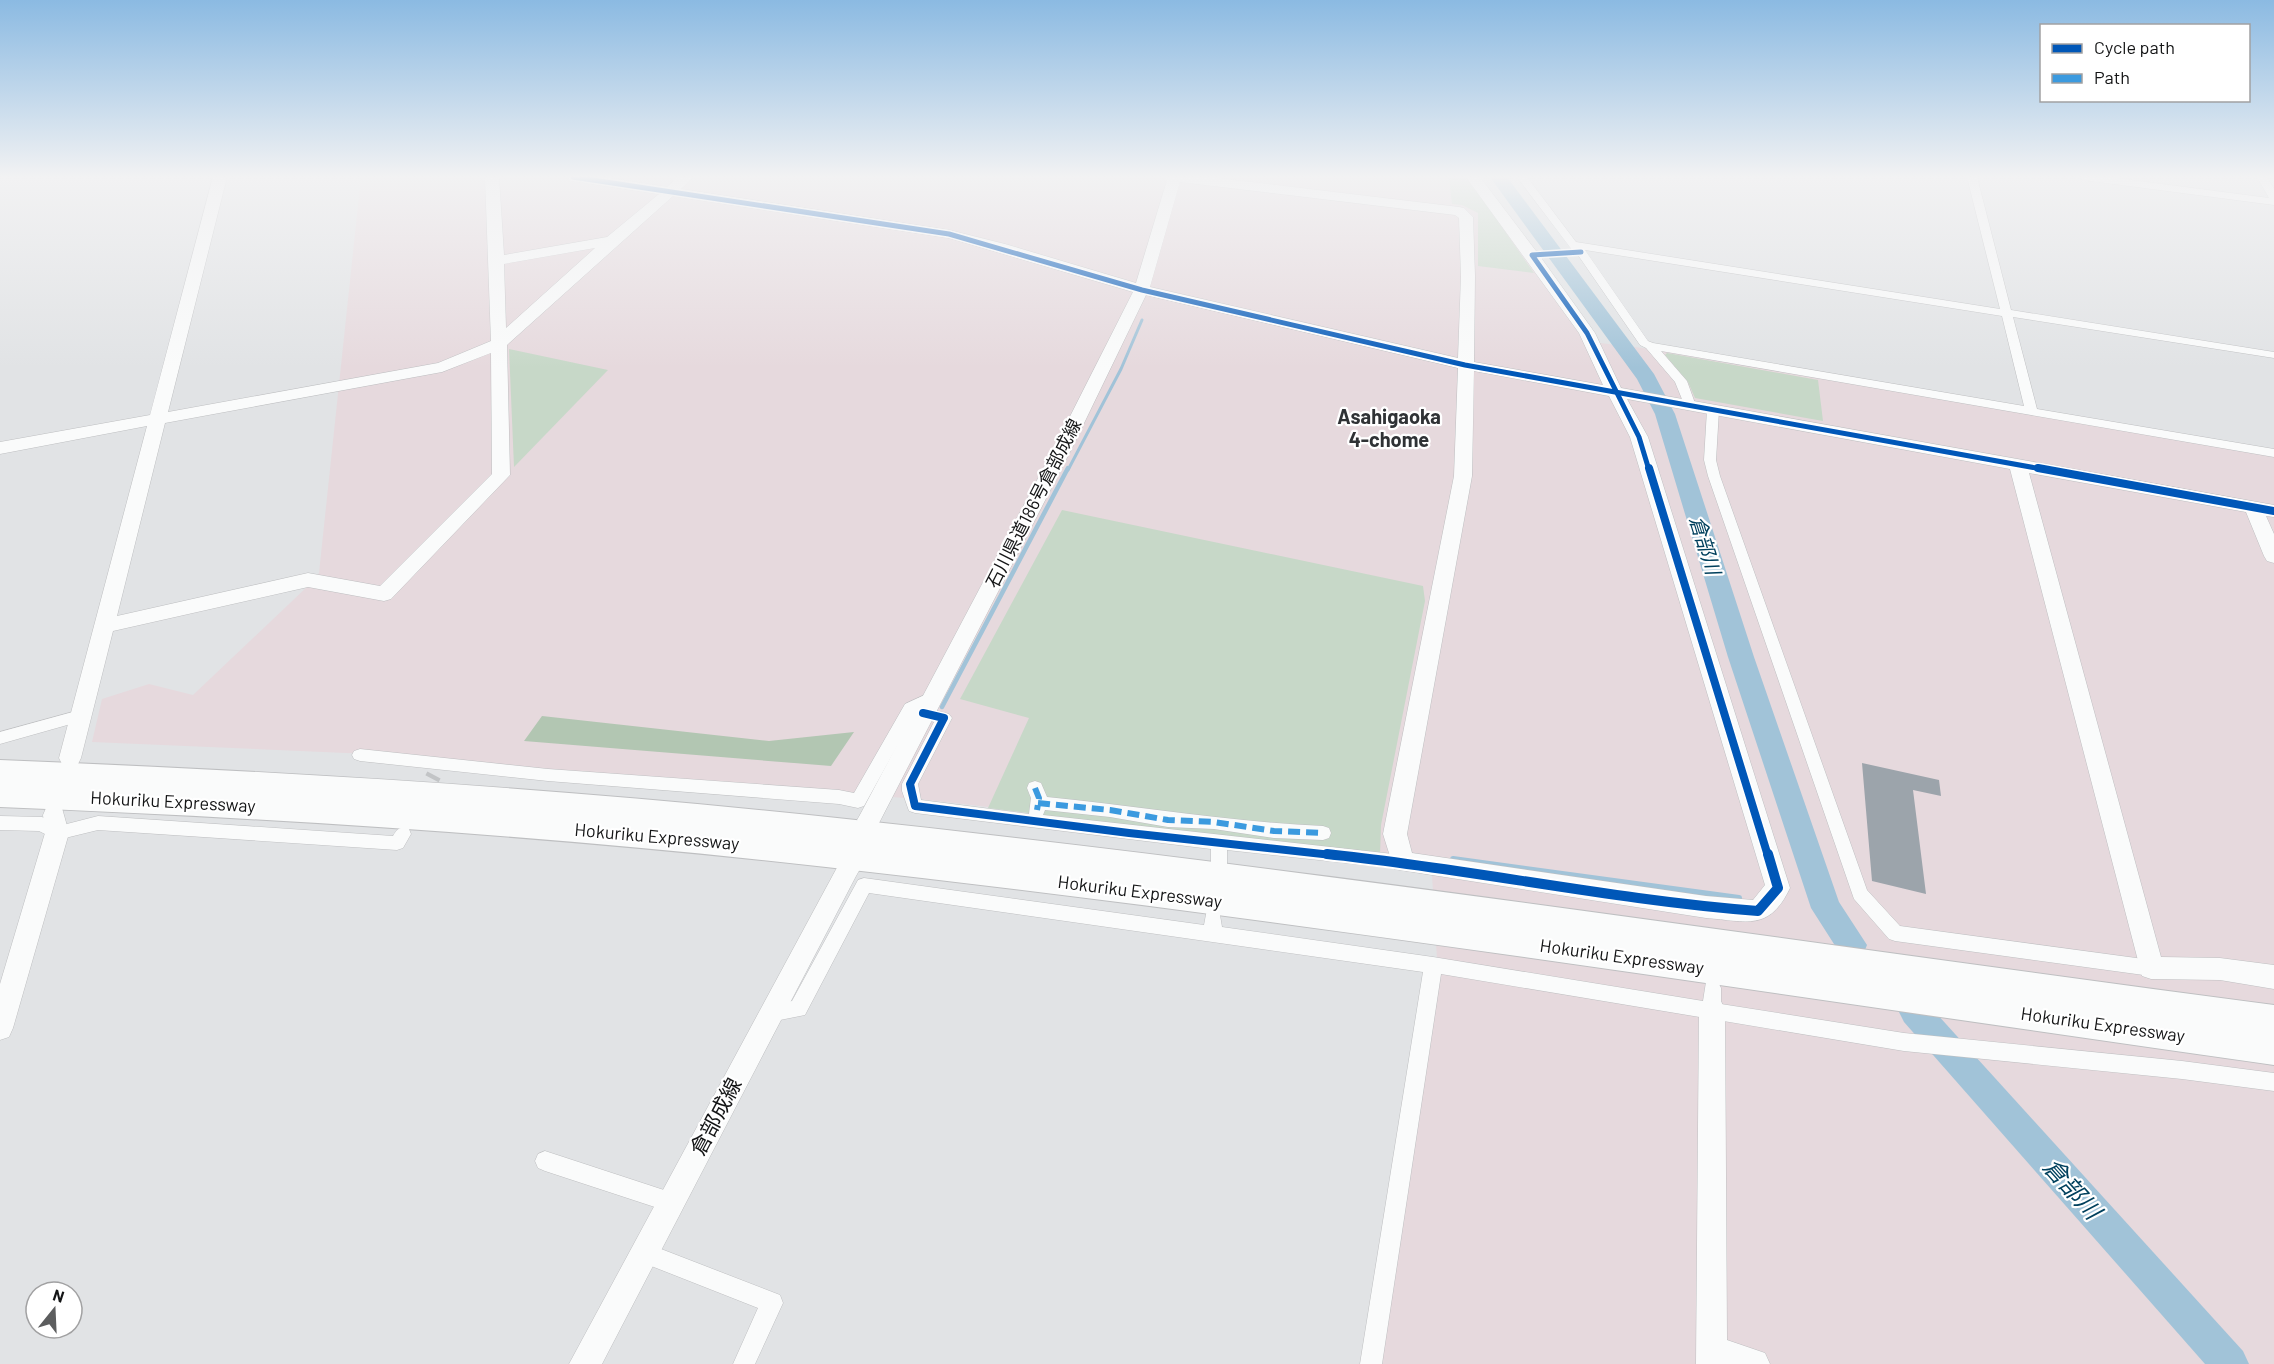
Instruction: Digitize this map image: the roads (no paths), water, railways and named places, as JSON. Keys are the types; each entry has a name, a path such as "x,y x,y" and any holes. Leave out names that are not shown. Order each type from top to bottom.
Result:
{"highway":[{"name":"Hokuriku Expressway","path":"0,772 318,788 518,802 948,844 1425,904 2274,1022"},
{"name":"Hokuriku Expressway","path":"0,794 303,808 522,824 941,866 1427,929 2274,1048"}],"street":[{"path":"70,758 204,241"},
{"path":"103,626 308,580 384,594 501,475 496,241"},
{"path":"0,448 158,421 442,367 498,344 612,241"},
{"path":"497,261 612,241"},
{"path":"975,241 1142,290 1465,365 2274,511"},
{"name":"石川県道186号倉部成線","path":"869,820 1063,448 1142,290 1156,241"},
{"path":"1402,862 1395,834 1463,476 1467,241"},
{"path":"360,755 438,769 839,797 858,801 910,708 927,706 944,718 910,784 915,806 1220,843 1402,862 1706,907 1758,911 1778,888 1639,437 1587,333 1524,241"},
{"path":"1569,241 1644,343 1650,346 2274,453"},
{"path":"1988,241 2031,410"},
{"path":"1535,255 1576,250 2274,355"},
{"path":"1650,346 1681,381 1685,405"},
{"path":"1713,410 1710,460 1714,476 1860,894 1895,933 2151,968 2220,969 2274,977"},
{"path":"2018,465 2151,968"},
{"path":"2253,507 2274,556"},
{"path":"0,738 80,716"},
{"path":"1033,821 1037,796 1168,820 1214,822 1274,831 1323,833"},
{"path":"0,823 98,824 397,843 403,834"},
{"path":"0,1028 56,824"},
{"path":"1219,864 1220,843"},
{"name":"倉部成線","path":"585,1364 848,868"},
{"path":"770,1013 798,1009 864,885 1433,965 1712,999 1904,1042 1980,1052 2193,1070 2274,1082"},
{"path":"1213,914 1213,934"},
{"path":"1371,1364 1433,965"},
{"path":"1712,999 1712,1358 1754,1364"},
{"path":"545,1161 670,1202"},
{"path":"643,1253 772,1303 744,1364"}],"waterway":[{"name":"倉部川","path":"1545,241 1647,378 1665,414 1741,657 1826,908 1852,945"},
{"path":"1068,470 1121,369 1142,320"},
{"path":"942,707 1068,468"},
{"path":"1453,859 1739,898"},
{"name":"倉部川","path":"1915,1012 2230,1364"}],"tunnel":[{"path":"421,799 434,775"}],"district":[{"name":"Asahigaoka 4-chome","path":"1389,428"}]}
